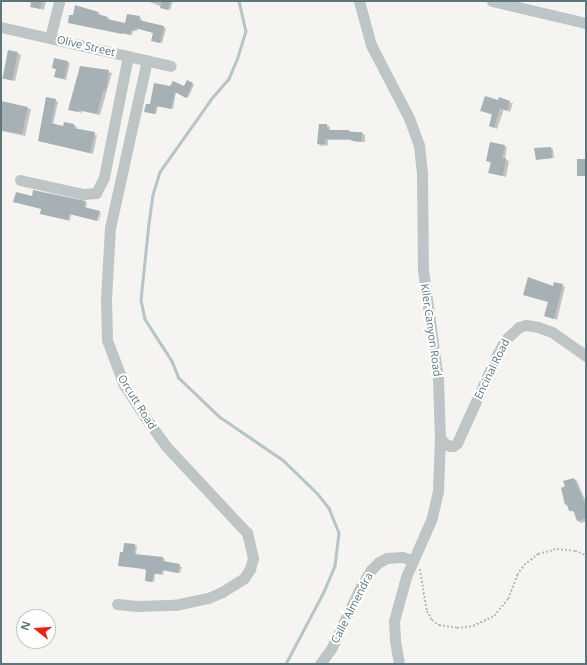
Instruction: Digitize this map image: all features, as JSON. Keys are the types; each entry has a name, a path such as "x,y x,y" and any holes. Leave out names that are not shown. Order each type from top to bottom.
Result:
{"street":[{"path":"50,38 59,1"},
{"name":"Kiler Canyon Road","path":"359,1 371,45 409,118 419,144 422,176 423,270 438,379 440,438 436,505 432,518 413,560 394,622 395,641 399,664"},
{"path":"492,1 586,23"},
{"name":"Olive Street","path":"1,27 171,66"},
{"path":"20,180 83,194 96,193 104,177 128,56"},
{"name":"Orcutt Road","path":"117,604 137,606 175,605 208,598 222,592 244,578 250,569 253,558 247,533 166,446 145,417 124,385 114,363 107,340 106,299 110,228 147,60"},
{"name":"Encinal Road","path":"440,438 445,444 450,446 457,443 496,355 505,340 519,327 526,325 552,332 586,356"},
{"name":"Calle Almendra","path":"320,664 331,649 361,586 371,570 379,562 387,558 402,557 413,560"}],"path":[{"path":"418,549 427,611 432,620 439,625 457,628 473,626 494,616 508,599 517,575 524,565 538,554 557,549 586,554"}],"building":[{"path":"32,1 42,1 40,9 30,7"},
{"path":"162,1 170,1 168,10 160,8"},
{"path":"75,5 98,12 98,14 108,17 107,19 125,23 127,14 140,16 139,20 164,26 160,43 151,41 153,33 135,28 135,31 131,30 130,35 68,23 69,15 73,15"},
{"path":"8,50 18,52 12,80 2,78"},
{"path":"54,58 68,61 64,79 54,77 56,69 52,68"},
{"path":"80,66 109,70 106,89 103,91 97,114 79,110 78,112 68,110"},
{"path":"187,80 193,83 186,98 175,92 171,109 156,106 155,114 144,112 146,104 150,104 154,83 170,86 173,81 184,86"},
{"path":"485,96 498,100 499,97 510,101 507,111 500,108 494,128 489,126 492,114 480,111"},
{"path":"46,97 56,99 51,123 63,126 64,122 74,124 74,128 95,132 90,153 38,141"},
{"path":"1,101 28,107 22,134 1,130"},
{"path":"319,124 327,124 327,129 330,130 362,132 362,141 351,141 352,139 325,139 325,144 317,144"},
{"path":"490,142 505,145 502,158 506,158 503,176 488,173 491,162 486,161"},
{"path":"551,147 552,158 536,160 534,148"},
{"path":"577,159 586,159 586,176 577,176"},
{"path":"33,190 86,201 84,207 100,211 97,221 69,214 68,220 53,217 40,214 41,209 13,202 16,192 32,196"},
{"path":"528,277 553,286 554,282 563,284 554,319 544,316 548,302 523,295"},
{"path":"574,478 586,504 586,518 577,521 573,510 569,511 567,504 565,505 561,488 565,486 563,481"},
{"path":"124,543 135,544 134,554 163,557 163,561 180,564 178,573 162,570 161,574 154,573 152,582 145,581 146,569 118,566 120,552 123,552"}],"waterway":[{"path":"239,1 246,31 229,79 211,100 160,172 153,195 141,300 145,319 172,361 179,378 220,417 283,460 317,493 329,508 339,533 335,566 324,592 286,664"}]}
